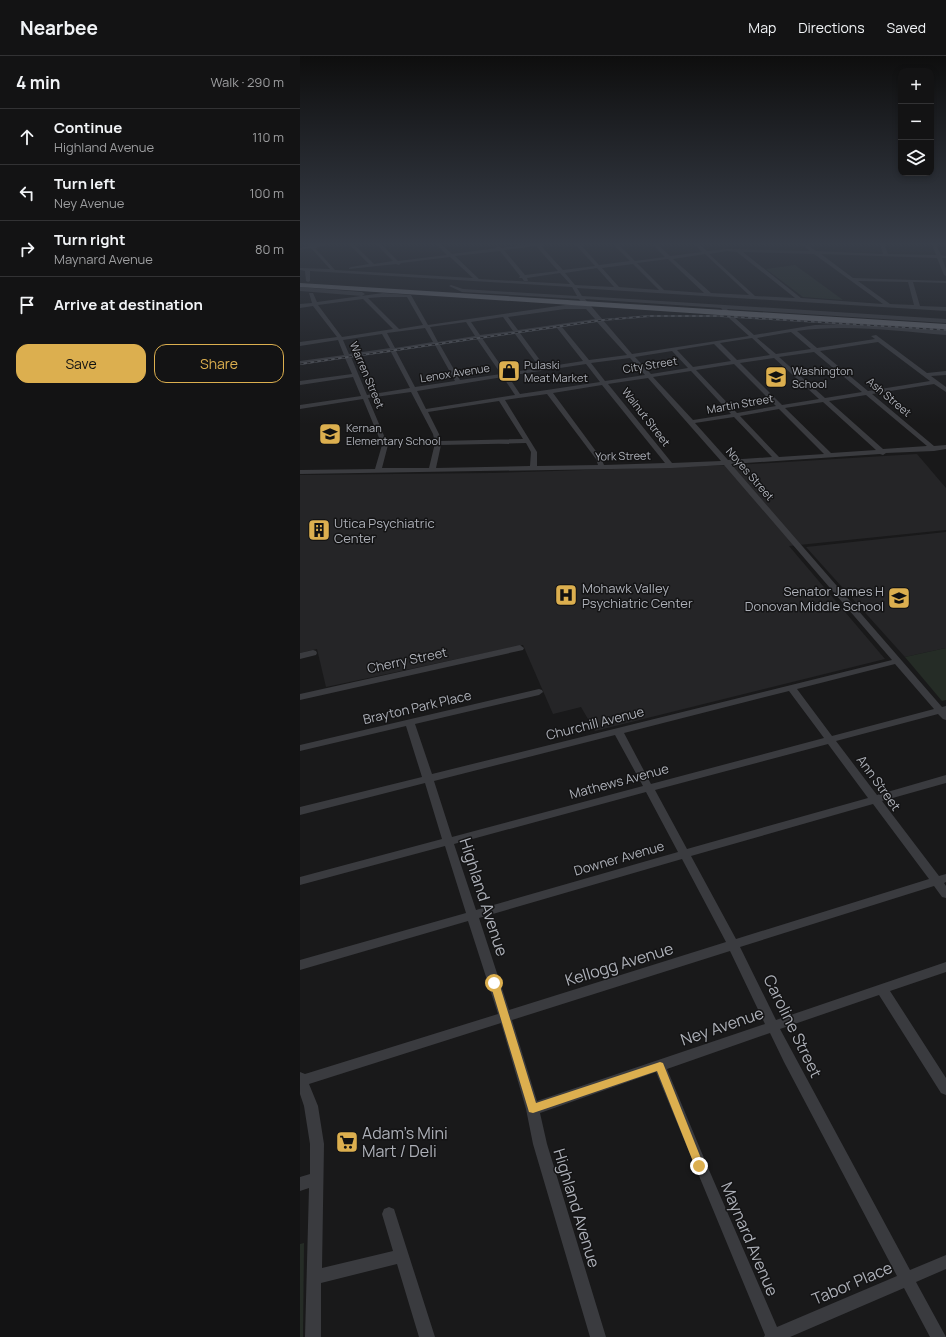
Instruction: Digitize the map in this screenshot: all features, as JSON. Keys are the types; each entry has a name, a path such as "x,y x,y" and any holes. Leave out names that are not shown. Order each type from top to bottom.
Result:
{"highway":[{"path":"600,304 725,310 946,326"}],"street":[{"path":"300,306 315,304"},
{"name":"Warren Street","path":"315,304 340,338 385,445 378,471"},
{"path":"371,304 397,330"},
{"path":"413,304 459,383"},
{"path":"300,344 504,316 580,304"},
{"name":"Noyes Street","path":"585,304 650,375 897,661 944,712"},
{"path":"719,304 883,453"},
{"path":"833,304 846,315"},
{"path":"885,304 946,308"},
{"path":"725,310 946,321"},
{"path":"504,316 544,370"},
{"path":"468,320 519,396"},
{"path":"300,363 599,320"},
{"name":"Walnut Street","path":"558,326 606,383 671,466"},
{"name":"Lenox Avenue","path":"300,407 829,326 946,333"},
{"path":"864,327 946,390"},
{"name":"Ash Street","path":"793,331 934,449"},
{"path":"384,332 436,434 438,443 432,470"},
{"name":"City Street","path":"424,411 879,340"},
{"path":"716,343 830,456"},
{"path":"674,350 778,460"},
{"path":"927,376 946,372"},
{"path":"300,383 356,375"},
{"name":"Martin Street","path":"691,422 936,382"},
{"path":"549,392 599,459 602,467"},
{"path":"501,399 534,452 533,468"},
{"path":"438,443 528,441"},
{"name":"York Street","path":"300,472 671,466 883,453 946,447"},
{"name":"Cherry Street","path":"300,697 520,648"},
{"path":"300,656 313,653"},
{"name":"Churchill Avenue","path":"300,811 897,661"},
{"name":"Ann Street","path":"791,688 874,800 941,879 946,894"},
{"name":"Brayton Park Place","path":"300,748 539,692"},
{"name":"Mathews Avenue","path":"300,881 830,740 944,712"},
{"name":"Highland Avenue","path":"410,722 505,1016 533,1109 540,1144 598,1337"},
{"name":"Caroline Street","path":"618,730 733,944 788,1058 938,1337"},
{"name":"Downer Avenue","path":"300,965 684,853 946,779"},
{"name":"Kellogg Avenue","path":"301,1079 941,879"},
{"name":"Ney Avenue","path":"533,1109 946,967"},
{"path":"882,989 946,1089"},
{"name":"Maynard Avenue","path":"660,1066 699,1166 719,1206 773,1337"},
{"path":"301,1079 311,1106 314,1122 318,1178 313,1337"},
{"path":"300,1184 318,1178"},
{"path":"390,1214 427,1337"},
{"path":"314,1277 402,1256"},
{"name":"Tabor Place","path":"773,1337 946,1262"}],"shaded area":[{"name":"Mohawk Valley Psychiatric Center","path":"917,454 946,488 946,530 789,546 885,659 595,731 581,707 553,714 523,645 326,687 317,649 300,653 300,475 491,473 736,465"},
{"name":"Senator James H Donovan Middle School","path":"946,532 946,648 905,657 806,547"},
{"path":"946,648 946,700 942,701 905,657"},
{"path":"304,1243 303,1337 300,1337 300,1244"}],"railway":[{"path":"300,364 603,320 650,316 720,316 946,330"}],"place":[{"name":"Pulaski Meat Market","path":"509,371"},
{"name":"Washington School","path":"776,377"},
{"name":"Kernan Elementary School","path":"330,434"},
{"name":"Utica Psychiatric Center","path":"319,530"},
{"name":"Mohawk Valley Psychiatric Center","path":"566,595"},
{"name":"Senator James H Donovan Middle School","path":"899,598"},
{"name":"Adam's Mini Mart / Deli","path":"347,1142"}],"route":[{"path":"494,983 533,1109 660,1066 699,1166"}]}
